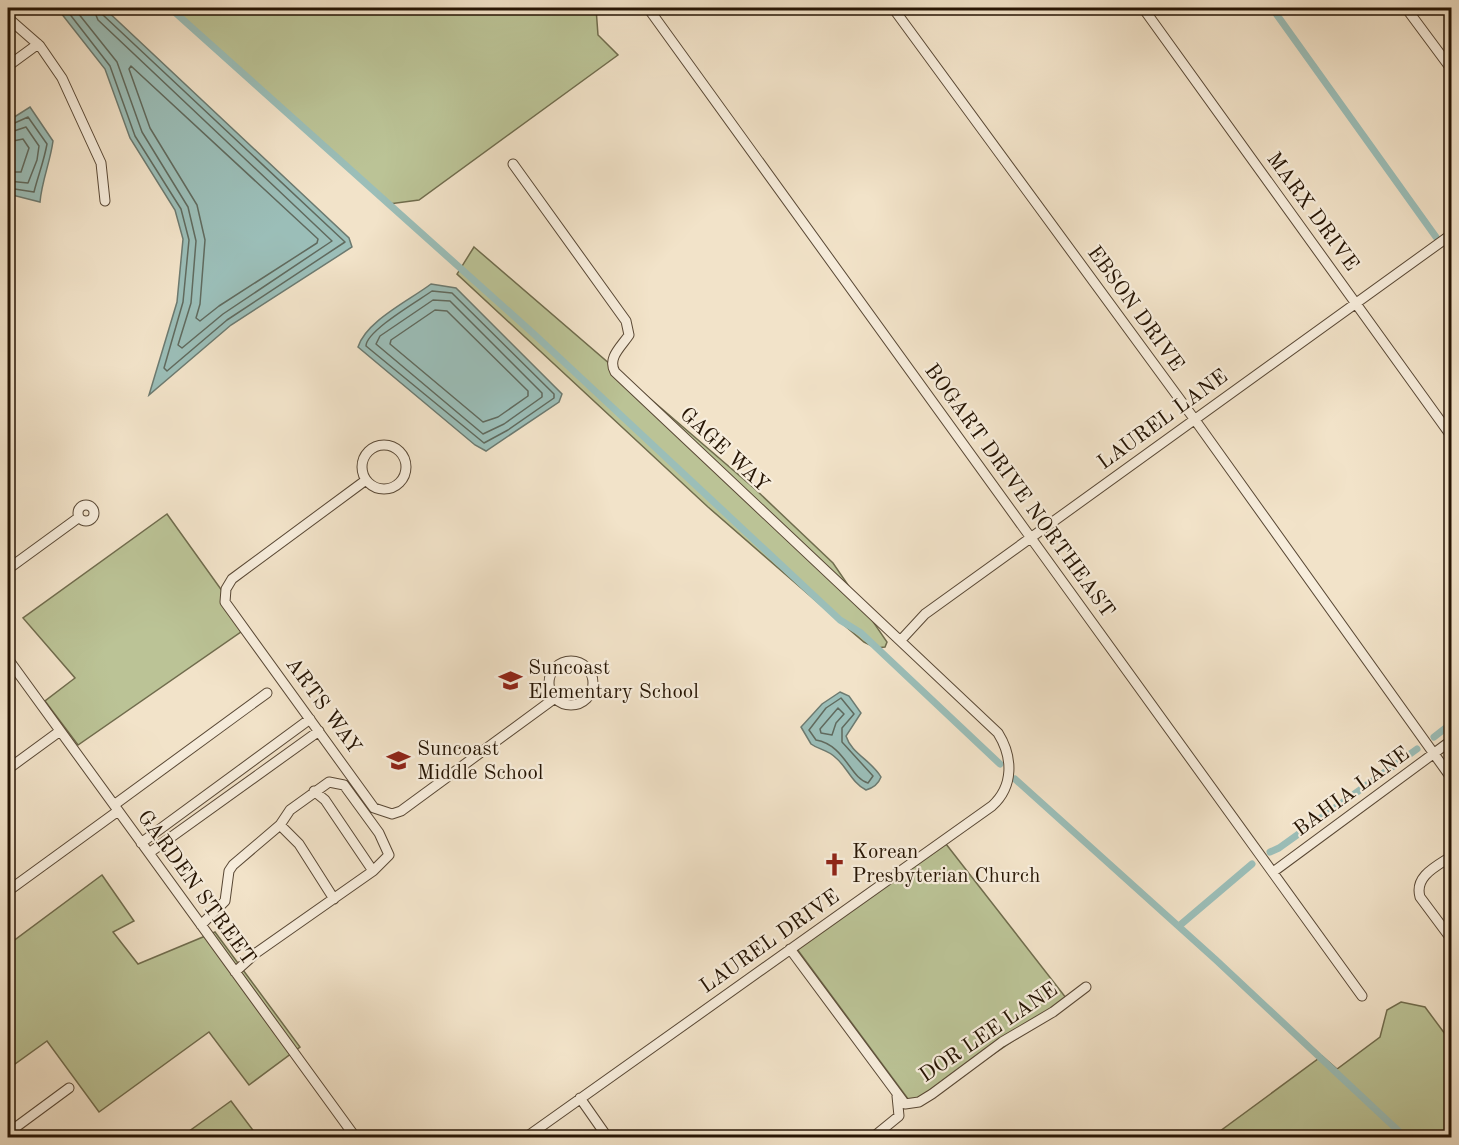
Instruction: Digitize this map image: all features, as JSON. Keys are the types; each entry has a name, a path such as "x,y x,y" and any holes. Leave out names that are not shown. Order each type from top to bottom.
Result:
{"street":[{"name":"BOGART DRIVE NORTHEAST","path":"648,8 1362,996"},
{"name":"EBSON DRIVE","path":"893,8 1195,420 1452,779"},
{"name":"MARX DRIVE","path":"1143,8 1452,437"},
{"path":"1406,8 1452,70"},
{"path":"8,18 38,44 62,78 101,162 105,201"},
{"path":"8,66 38,44"},
{"name":"GAGE WAY","path":"513,164 626,321 629,334 612,358 611,366 615,372 992,727"},
{"name":"LAUREL LANE","path":"901,640 917,620 1452,234"},
{"path":"383,446 401,454 405,473 398,485 392,488 378,488 366,480 362,468 370,450 383,446"},
{"name":"ARTS WAY","path":"366,480 232,579 226,589 225,602 374,808 392,814 401,811 555,698"},
{"path":"8,569 78,518"},
{"name":"GARDEN STREET","path":"8,658 356,1137"},
{"path":"576,662 588,668 593,682 589,697 576,705 561,703 555,698 549,686 552,672 556,667 562,663 576,662"},
{"path":"8,891 267,693"},
{"path":"141,843 310,718"},
{"name":"LAUREL DRIVE","path":"525,1137 997,801 1009,778 1009,761 1002,739 992,727"},
{"path":"8,769 60,731"},
{"path":"149,853 319,731"},
{"name":"BAHIA LANE","path":"1273,872 1452,740"},
{"path":"201,925 225,900 229,871 233,865 280,825 285,816 314,791 329,782 336,782 351,793 388,848 389,855 372,871 256,953 235,972"},
{"path":"314,791 325,800 372,871"},
{"path":"280,825 299,844 334,899"},
{"path":"1452,856 1424,876 1418,890 1420,897 1452,940"},
{"path":"790,949 897,1096"},
{"name":"DOR LEE LANE","path":"897,1096 905,1104 919,1102 1002,1042 1053,1012 1086,987"},
{"path":"8,1133 69,1088"},
{"name":"DOR LEE LANE","path":"872,1137 899,1116 897,1096"},
{"path":"580,1098 608,1137"}],"green space":[{"path":"173,8 596,8 598,35 618,55 419,200 389,204"},
{"path":"474,247 755,489 833,563 887,642 885,647 876,648 864,642 708,507 457,274"},
{"path":"167,514 248,627 78,745 45,701 75,678 23,618"},
{"path":"946,844 1070,1003 914,1107 797,949"},
{"path":"102,875 134,921 113,932 138,964 215,932 300,1047 249,1085 209,1032 99,1112 47,1041 8,1069 8,945"},
{"path":"1401,1002 1425,1007 1451,1042 1451,1137 1212,1137 1322,1056 1337,1069 1380,1037 1387,1010"},
{"path":"231,1101 258,1137 181,1137"}],"water":[{"path":"57,8 104,8 349,238 352,247 231,325 149,395 177,302 183,239 175,210 130,138 105,69"},
{"path":"30,107 53,141 40,202 8,194 8,121"},
{"path":"431,284 456,288 562,394 559,402 486,451 475,445 358,347 370,328 379,320"},
{"path":"840,692 849,696 861,713 846,736 852,747 881,777 875,786 866,790 833,755 811,744 801,727 822,704"}],"waterway":[{"path":"170,8 535,335 840,620 861,633 1000,764"},
{"path":"1272,8 1436,237"},
{"path":"1434,737 1452,723"},
{"path":"1270,852 1279,848 1417,749"},
{"path":"1015,779 1216,960 1406,1138"},
{"path":"1179,926 1252,864"}],"place":[{"name":"Suncoast Elementary School","path":"510,680"},
{"name":"Suncoast Middle School","path":"399,761"},
{"name":"Korean Presbyterian Church","path":"834,864"}]}
